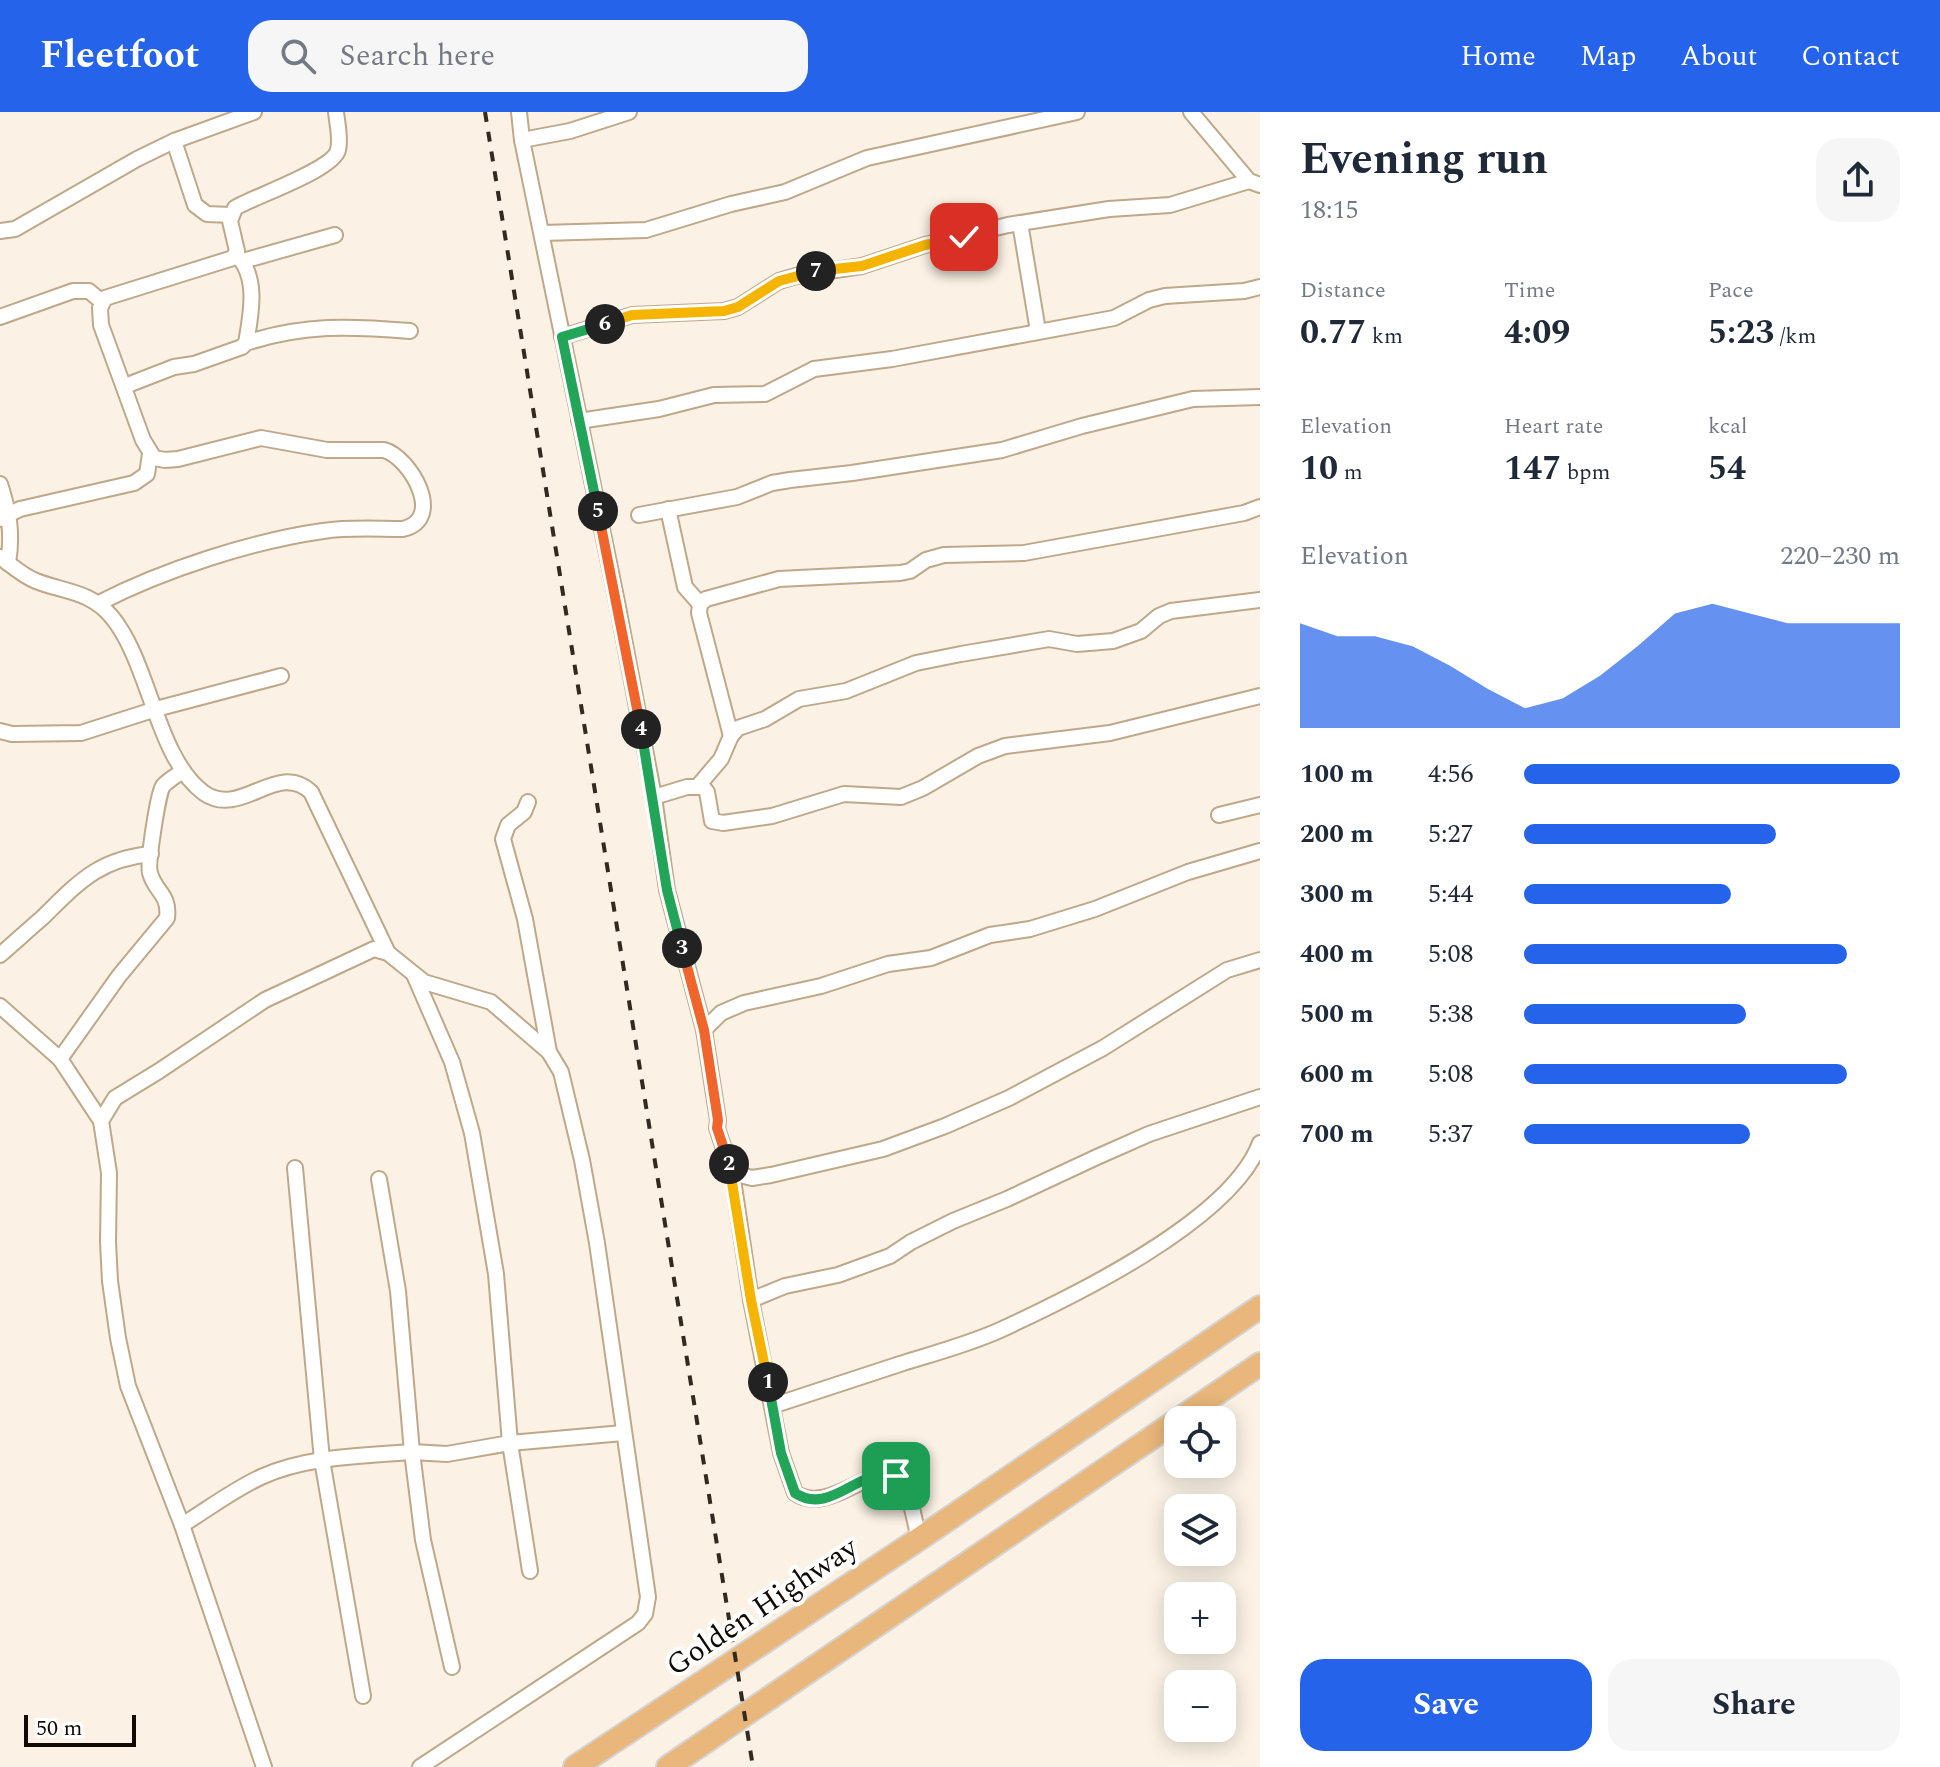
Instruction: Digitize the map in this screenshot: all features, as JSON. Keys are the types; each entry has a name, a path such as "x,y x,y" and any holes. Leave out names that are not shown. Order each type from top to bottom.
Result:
{"main road":[{"name":"Golden Highway","path":"575,1767 919,1539 1260,1307"},
{"path":"668,1767 1260,1364"}],"street":[{"path":"0,231 15,229 110,172 174,141 254,112"},
{"path":"246,343 252,291 249,274 240,258 231,215 235,208 245,202 276,191 334,158 339,146 336,112"},
{"path":"519,112 522,140 617,602 654,797 667,890 704,1030 717,1128 732,1173 751,1300 781,1453 795,1493 815,1500 827,1498 882,1474 896,1476 905,1487 919,1539"},
{"path":"522,140 570,131 629,112"},
{"path":"542,233 646,230 731,204 785,192 867,158 1077,112"},
{"path":"562,337 632,315 724,311 738,307 779,281 862,266 925,245 1020,223 1109,209 1170,205 1254,183 1191,112"},
{"path":"174,141 195,205 207,214 231,215"},
{"path":"1020,223 1038,331"},
{"path":"102,302 116,294 226,260 335,235"},
{"path":"579,421 659,409 705,396 765,394 814,369 892,359 1114,318 1149,300 1165,296 1244,291 1260,287"},
{"path":"0,317 73,291 89,291 102,302"},
{"path":"5,516 60,499 134,483 147,474 150,454 101,325 102,302"},
{"path":"125,386 291,330 331,326 410,331"},
{"path":"639,515 737,497 772,483 1002,450 1082,426 1193,399 1260,397"},
{"path":"99,603 151,578 261,545 324,531 403,529 414,526 423,514 423,497 411,475 392,452 384,450 327,450 261,438 178,459 158,459 150,454"},
{"path":"0,484 12,539 4,560 33,580 85,595 99,603 114,619 183,771 200,790 212,798 230,801 279,782 298,782 311,792 388,953"},
{"path":"731,736 699,613 700,604 706,599 779,579 900,573 944,555 1024,553 1244,513 1260,507"},
{"path":"668,509 685,587 700,604"},
{"path":"654,797 698,786 721,759 731,736 742,726 765,719 799,699 846,691 916,663 1049,639 1077,644 1113,641 1141,631 1159,616 1171,611 1260,600"},
{"path":"0,731 12,734 81,733 156,709 281,676"},
{"path":"698,786 707,792 709,815 716,823 772,816 844,794 901,797 978,756 1005,746 1110,733 1260,696"},
{"path":"60,1059 119,976 167,918 165,896 149,872 159,795 165,784 183,771"},
{"path":"528,802 524,812 508,825 503,839 525,919 549,1052"},
{"path":"1219,815 1260,805"},
{"path":"704,1030 730,1008 821,986 888,964 931,958 990,935 1030,929 1121,899 1188,872 1260,851"},
{"path":"0,955 94,870 116,860 151,854"},
{"path":"101,1121 115,1098 265,1000 368,950 380,949 388,953 415,977 435,986 491,1002 549,1052 561,1072 582,1160 597,1243 648,1597 645,1614 624,1633 420,1767"},
{"path":"732,1173 752,1178 771,1175 883,1149 945,1126 1009,1098 1103,1048 1227,970 1260,960"},
{"path":"415,977 452,1062 472,1133 496,1274 510,1443 530,1571"},
{"path":"0,1006 60,1059 101,1121 109,1173 108,1255 120,1350 128,1386 182,1525 264,1767"},
{"path":"751,1300 785,1286 838,1275 890,1256 953,1221 1149,1134 1260,1097"},
{"path":"772,1406 996,1331 1103,1277 1207,1212 1245,1171 1260,1143"},
{"path":"295,1168 322,1460 363,1696"},
{"path":"379,1179 398,1291 423,1540 452,1667"},
{"path":"182,1525 263,1476 322,1460 412,1452 447,1454 510,1443 623,1433"}],"railway":[{"path":"485,112 753,1767"}],"route":[{"path":"896,1476 888,1473 875,1476 827,1498 815,1500 795,1493 781,1453 751,1300 732,1173 717,1128 704,1030 667,890 654,797 617,602 562,337 632,315 724,311 738,307 779,281 821,270 881,262 925,245 964,237"}]}
